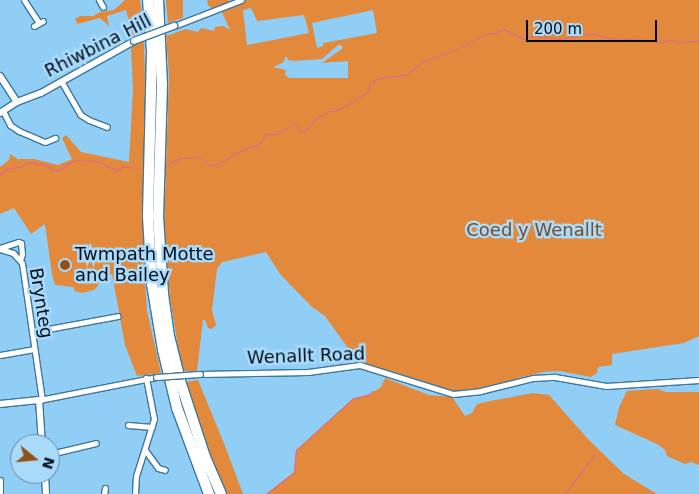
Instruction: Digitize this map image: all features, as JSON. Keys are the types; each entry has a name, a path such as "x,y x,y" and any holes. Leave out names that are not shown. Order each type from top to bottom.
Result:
{"highway":[{"path":"148,0 152,51 148,217 152,284 163,350 177,408 209,494"},
{"path":"158,0 162,84 158,224 163,294 169,336 181,384 204,457 221,494"}],"street":[{"path":"24,0 39,23"},
{"path":"99,0 103,8"},
{"name":"Rhiwbina Hill","path":"1,112 16,102 32,97 134,41 241,0"},
{"path":"0,76 16,102"},
{"path":"61,81 81,115 107,127"},
{"path":"1,112 10,125 19,131 45,142 55,138"},
{"name":"Brynteg","path":"0,249 18,242 21,243 22,254 20,260 32,332 40,400"},
{"name":"Brynteg","path":"0,249 13,253 20,260"},
{"path":"32,332 118,316"},
{"name":"Brynteg","path":"0,354 34,350"},
{"name":"Wenallt Road","path":"0,404 40,400 146,378 200,374 308,372 360,365 435,390 453,394 480,391 533,378 555,377 606,386 699,380"},
{"path":"134,494 136,476 152,428 154,414 146,378"},
{"path":"40,400 42,434"},
{"path":"128,425 152,428"},
{"path":"60,452 96,443"},
{"path":"145,450 158,468 165,470"},
{"path":"0,480 0,494"},
{"path":"104,494 105,488"}],"green space":[{"path":"125,0 140,0 144,32 134,36 132,34 126,10 107,16 109,26 100,18 77,24 75,19 80,16 93,16 100,12 114,10"},
{"path":"166,0 183,0 183,18 168,23"},
{"name":"Coed y Wenallt","path":"207,0 228,0 233,3 241,0 699,0 699,336 684,343 612,354 612,365 598,367 597,373 591,377 559,371 543,372 518,378 504,386 453,394 360,365 325,316 312,307 280,274 266,252 222,262 217,269 212,310 216,325 212,329 208,328 205,320 203,320 197,371 182,371 170,298 164,225 169,75 166,36 186,29 198,32 201,28 214,31 215,27 223,26 230,30 222,12 216,13 208,5","holes":["251,8 257,21 304,15 309,33 247,45 243,10","373,10 377,33 323,43 323,46 317,48 312,23","338,45 341,45 343,48 322,63 348,61 348,78 289,78 285,75 286,70 273,67 284,62 285,57 288,60 295,61 322,59"]},
{"path":"144,42 146,121 143,254 147,311 161,373 137,376 125,345 112,274 96,276 100,279 98,286 94,290 82,293 75,291 73,287 55,285 45,224 31,234 14,208 0,214 0,167 9,160 10,154 18,159 34,159 58,165 72,159 62,138 66,135 81,152 129,162 133,89 131,45"},
{"path":"385,378 429,395 452,397 465,416 472,413 477,404 533,393 549,395 588,439 624,474 657,494 266,494 294,472 296,450 353,399 370,394 381,387"},
{"path":"198,380 243,494 227,494 211,456 186,382"},
{"path":"658,389 666,392 699,392 699,465 691,462 685,464 667,456 665,450 657,444 615,425 619,407 627,391"}],"waterway":[{"path":"168,165 180,158 201,157 210,165 215,165 246,148 259,144 266,134 276,134 296,123 300,131 304,132 317,118 329,111 335,111 345,106 369,91 369,83 382,77 406,75 421,63 463,46 485,34 496,33 504,29 524,39 532,36 561,39 592,33 608,38 651,40 661,43 669,40 677,42 699,41"},
{"path":"0,174 8,168 21,167 25,163 35,162 36,165 43,164 54,170 60,170 73,161 80,160 100,162 117,171 123,166 138,168"},
{"path":"266,494 294,472 296,450 353,398 370,394 372,391"},
{"path":"564,494 595,454"}],"place":[{"name":"Twmpath Motte and Bailey","path":"65,265"}]}
